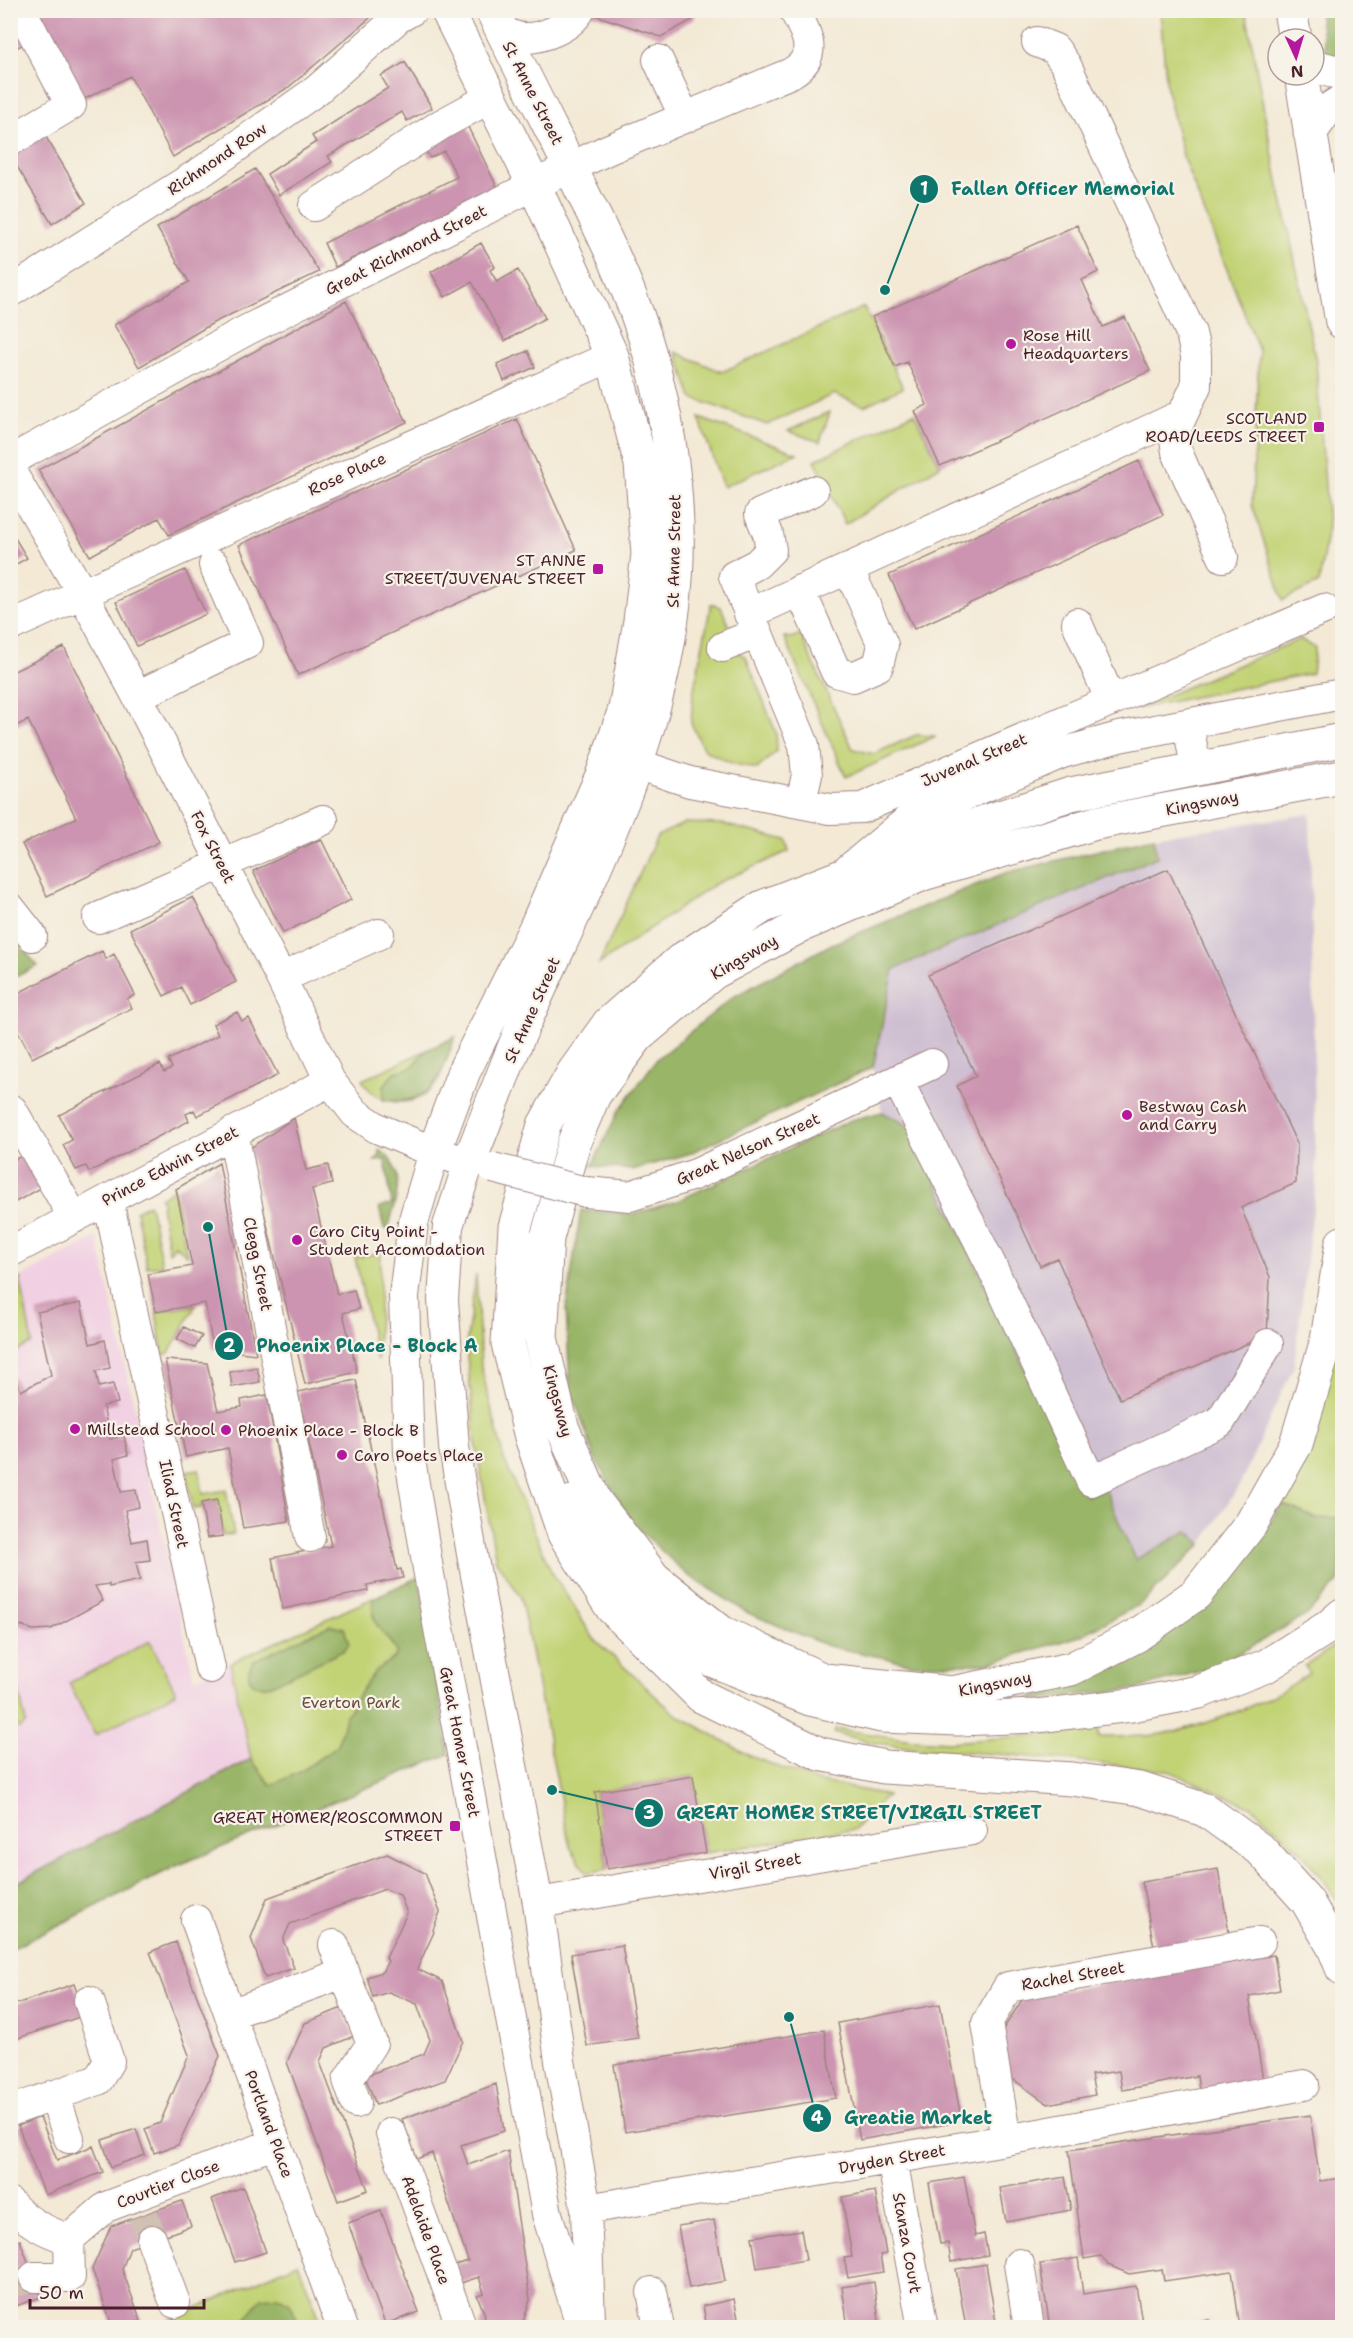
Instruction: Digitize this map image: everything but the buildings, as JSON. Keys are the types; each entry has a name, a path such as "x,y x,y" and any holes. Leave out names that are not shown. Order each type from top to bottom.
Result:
{"main road":[{"name":"St Anne Street","path":"447,10 534,185 612,356 641,464 648,554 626,709 622,759 584,894 523,1026 481,1165"},
{"path":"1290,10 1293,27"},
{"name":"St Anne Street","path":"434,1152 464,1071 535,928 622,759 646,736 665,666 675,601 677,550 675,485 663,409 650,356 622,274 497,22"},
{"path":"1326,69 1342,71"},
{"path":"1303,87 1342,322"},
{"path":"1310,133 1325,112 1342,101"},
{"name":"Kingsway","path":"531,1437 508,1343 515,1227 544,1125 573,1073 609,1023 681,960 762,907 957,831 1071,794 1334,742"},
{"name":"Kingsway","path":"1342,777 1096,823 923,874 802,925 713,973 638,1036 594,1095 574,1142 547,1238 541,1338 562,1427 595,1501 654,1578 721,1632 824,1680 952,1693 1071,1669 1136,1636 1196,1594 1251,1524 1296,1443 1327,1340 1342,1243"},
{"path":"531,1437 630,1594 711,1660 810,1699 881,1716 958,1719 1037,1716 1131,1705 1199,1692 1266,1666 1329,1627 1342,1615"},
{"path":"531,1437 564,1534 612,1608 701,1696 820,1754 884,1767 1072,1779 1140,1789 1205,1810 1262,1851 1307,1901 1334,1948 1342,1968"}],"street":[{"path":"10,141 71,105 21,10"},
{"name":"Richmond Row","path":"10,292 214,163 317,90 398,18 412,10"},
{"path":"497,22 522,38 542,36 566,24 580,10"},
{"name":"Great Richmond Street","path":"10,461 245,331 534,185 607,150 792,73 802,67 808,57 809,47 801,12"},
{"path":"1037,42 1054,49 1066,65 1191,333 1196,356 1196,386 1174,433 1177,452 1224,557"},
{"path":"658,60 685,118"},
{"path":"314,206 442,124 490,98"},
{"name":"Rose Place","path":"10,626 612,356"},
{"path":"723,647 801,590 1182,415"},
{"name":"Fox Street","path":"10,470 82,593 137,696 281,978 330,1081 355,1113 377,1128 434,1152 481,1165"},
{"path":"801,802 807,775 804,745 734,576 757,564 771,550 768,534 760,514 813,491"},
{"path":"137,696 248,642 214,565"},
{"path":"801,590 836,672 853,677 878,666 884,645 848,568"},
{"name":"Juvenal Street","path":"622,759 690,782 830,809 862,808 1324,609"},
{"path":"1077,623 1111,701"},
{"path":"840,876 908,820 1062,753 1119,737 1330,696 1334,742"},
{"path":"1188,724 1196,768"},
{"path":"98,918 322,820"},
{"path":"10,908 32,936"},
{"path":"281,978 379,934"},
{"name":"Great Nelson Street","path":"481,1165 586,1192 630,1196 696,1174 932,1064"},
{"name":"Prince Edwin Street","path":"10,1252 330,1081"},
{"path":"890,1085 991,1265 1091,1481 1220,1422 1268,1344"},
{"path":"10,1111 12,1110 74,1218"},
{"name":"Clegg Street","path":"232,1132 310,1536"},
{"name":"Great Homer Street","path":"434,1152 413,1223 404,1296 409,1453 428,1569 547,2214 582,2328"},
{"path":"481,1165 448,1226 443,1300 454,1447 538,1903 560,2061 586,2209 591,2299 590,2328"},
{"name":"Iliad Street","path":"108,1200 210,1668"},
{"name":"Virgil Street","path":"538,1903 972,1830"},
{"name":"Portland Place","path":"196,1920 342,2328"},
{"name":"Rachel Street","path":"1006,2140 987,2023 1008,1987 1260,1942"},
{"path":"334,1945 372,2043 348,2080 356,2103"},
{"path":"230,2014 344,1973"},
{"path":"10,2111 98,2080 109,2061 89,2001"},
{"name":"Dryden Street","path":"586,2209 1006,2140 1304,2085"},
{"path":"54,2096 69,2138"},
{"name":"Adelaide Place","path":"391,2133 462,2328"},
{"name":"Courtier Close","path":"69,2239 106,2207 144,2217 276,2143"},
{"name":"Stanza Court","path":"892,2159 922,2328"},
{"path":"15,2215 46,2232 69,2239 70,2277 34,2277"},
{"path":"144,2217 175,2303"},
{"path":"1019,2264 1029,2328"}],"shaded area":[{"path":"1310,814 1316,1185 1294,1366 1240,1484 1202,1544 1188,1532 1135,1560 1105,1489 1086,1497 909,1127 882,1112 873,1067 894,969 1156,857 1154,837"},
{"name":"Millstead School","path":"97,1237 194,1679 230,1663 251,1759 11,1886 11,1282"}],"green space":[{"path":"1160,11 1246,11 1268,133 1316,361 1328,526 1319,583 1283,600 1252,505 1259,351 1184,160 1167,90"},
{"path":"1319,11 1342,11 1342,59 1327,63 1326,27 1321,27"},
{"path":"864,307 903,388 864,406 834,394 767,425 692,398 676,352 722,372"},
{"path":"830,412 820,442 788,431"},
{"path":"914,413 940,466 845,524 815,460"},
{"path":"699,418 797,453 723,487"},
{"path":"711,604 721,607 731,631 734,650 746,657 776,733 777,751 757,769 731,763 704,750 691,723 693,694"},
{"path":"800,634 853,749 874,754 916,735 936,736 846,777 784,637 792,638"},
{"path":"1300,639 1315,648 1312,673 1135,709"},
{"path":"685,823 722,824 786,840 789,851 715,884 599,964 657,836"},
{"path":"1154,837 1157,857 894,969 873,1067 688,1154 632,1170 592,1166 618,1112 657,1059 733,997 832,944 1005,873"},
{"path":"10,935 38,966 11,979 10,979"},
{"path":"455,1037 439,1079 424,1096 404,1102 394,1102 376,1095 362,1080"},
{"path":"455,1037 439,1076 424,1093 414,1099 383,1100 384,1085 395,1072 411,1068 427,1050"},
{"path":"882,1112 909,1126 1086,1496 1105,1489 1135,1560 1188,1531 1202,1544 1142,1603 1080,1636 986,1664 914,1664 828,1646 748,1613 686,1574 631,1522 595,1458 570,1386 566,1309 581,1210 633,1214 677,1201 851,1120"},
{"path":"380,1150 389,1158 394,1167 398,1187 388,1230 384,1228 379,1207 392,1204 385,1160 375,1161 379,1157"},
{"path":"174,1189 187,1255 175,1245 169,1252 161,1206 163,1204 160,1198"},
{"path":"148,1204 151,1209 162,1265 147,1267 136,1211"},
{"path":"381,1253 377,1361 355,1257"},
{"path":"476,1274 481,1367 504,1459 551,1571 594,1639 674,1713 750,1756 816,1781 887,1795 855,1829 706,1853 693,1776 595,1792 607,1869 587,1873 570,1847 520,1595 496,1561 476,1446 466,1346"},
{"path":"20,1278 32,1343 11,1355 11,1282"},
{"path":"196,1305 169,1353 163,1355 156,1312"},
{"path":"1342,1320 1342,1517 1317,1519 1281,1504"},
{"path":"199,1469 203,1494 226,1490 234,1534 223,1536 217,1500 201,1503 202,1508 193,1509 186,1471"},
{"path":"1281,1504 1317,1519 1342,1517 1339,1581 1307,1615 1215,1667 1136,1689 1024,1701 1122,1662 1192,1614 1257,1544"},
{"name":"Everton Park","path":"419,1577 449,1754 176,1866 11,1949 11,1886 251,1759 230,1663"},
{"name":"Everton Park","path":"419,1577 449,1754 176,1866 11,1949 11,1886 251,1759 271,1785 300,1772 338,1745 345,1717 361,1691 376,1670 394,1658 397,1652 376,1623 372,1608 373,1598"},
{"path":"330,1625 344,1628 349,1644 343,1651 271,1685 254,1684 251,1680 249,1671 255,1660"},
{"path":"150,1641 176,1693 95,1735 69,1683"},
{"path":"1342,1641 1342,1906 1304,1855 1252,1807 1166,1770 920,1749 870,1742 834,1733 836,1729 912,1740 950,1742 1099,1730 1099,1737 1141,1736 1173,1732 1214,1720 1276,1694 1309,1673 1305,1666"},
{"path":"10,1684 18,1688 26,1723 19,1729 11,1717"},
{"path":"298,2263 323,2327 152,2328"},
{"path":"277,2296 290,2303 300,2327 232,2327 242,2323 262,2298"}],"tunnel":[{"path":"143,2215 152,2240"},
{"path":"10,2283 34,2277"}],"place":[{"name":"Fallen Officer Memorial","path":"885,290"},
{"name":"Rose Hill Headquarters","path":"1011,344"},
{"name":"SCOTLAND ROAD/LEEDS STREET","path":"1319,427"},
{"name":"ST ANNE STREET/JUVENAL STREET","path":"598,569"},
{"name":"Bestway Cash and Carry","path":"1127,1115"},
{"name":"Phoenix Place - Block A","path":"208,1227"},
{"name":"Caro City Point - Student Accomodation","path":"297,1240"},
{"name":"Millstead School","path":"75,1429"},
{"name":"Phoenix Place - Block B","path":"226,1430"},
{"name":"Caro Poets Place","path":"342,1455"},
{"name":"GREAT HOMER STREET/VIRGIL STREET","path":"552,1790"},
{"name":"GREAT HOMER/ROSCOMMON STREET","path":"455,1826"},
{"name":"Greatie Market","path":"789,2017"}]}
